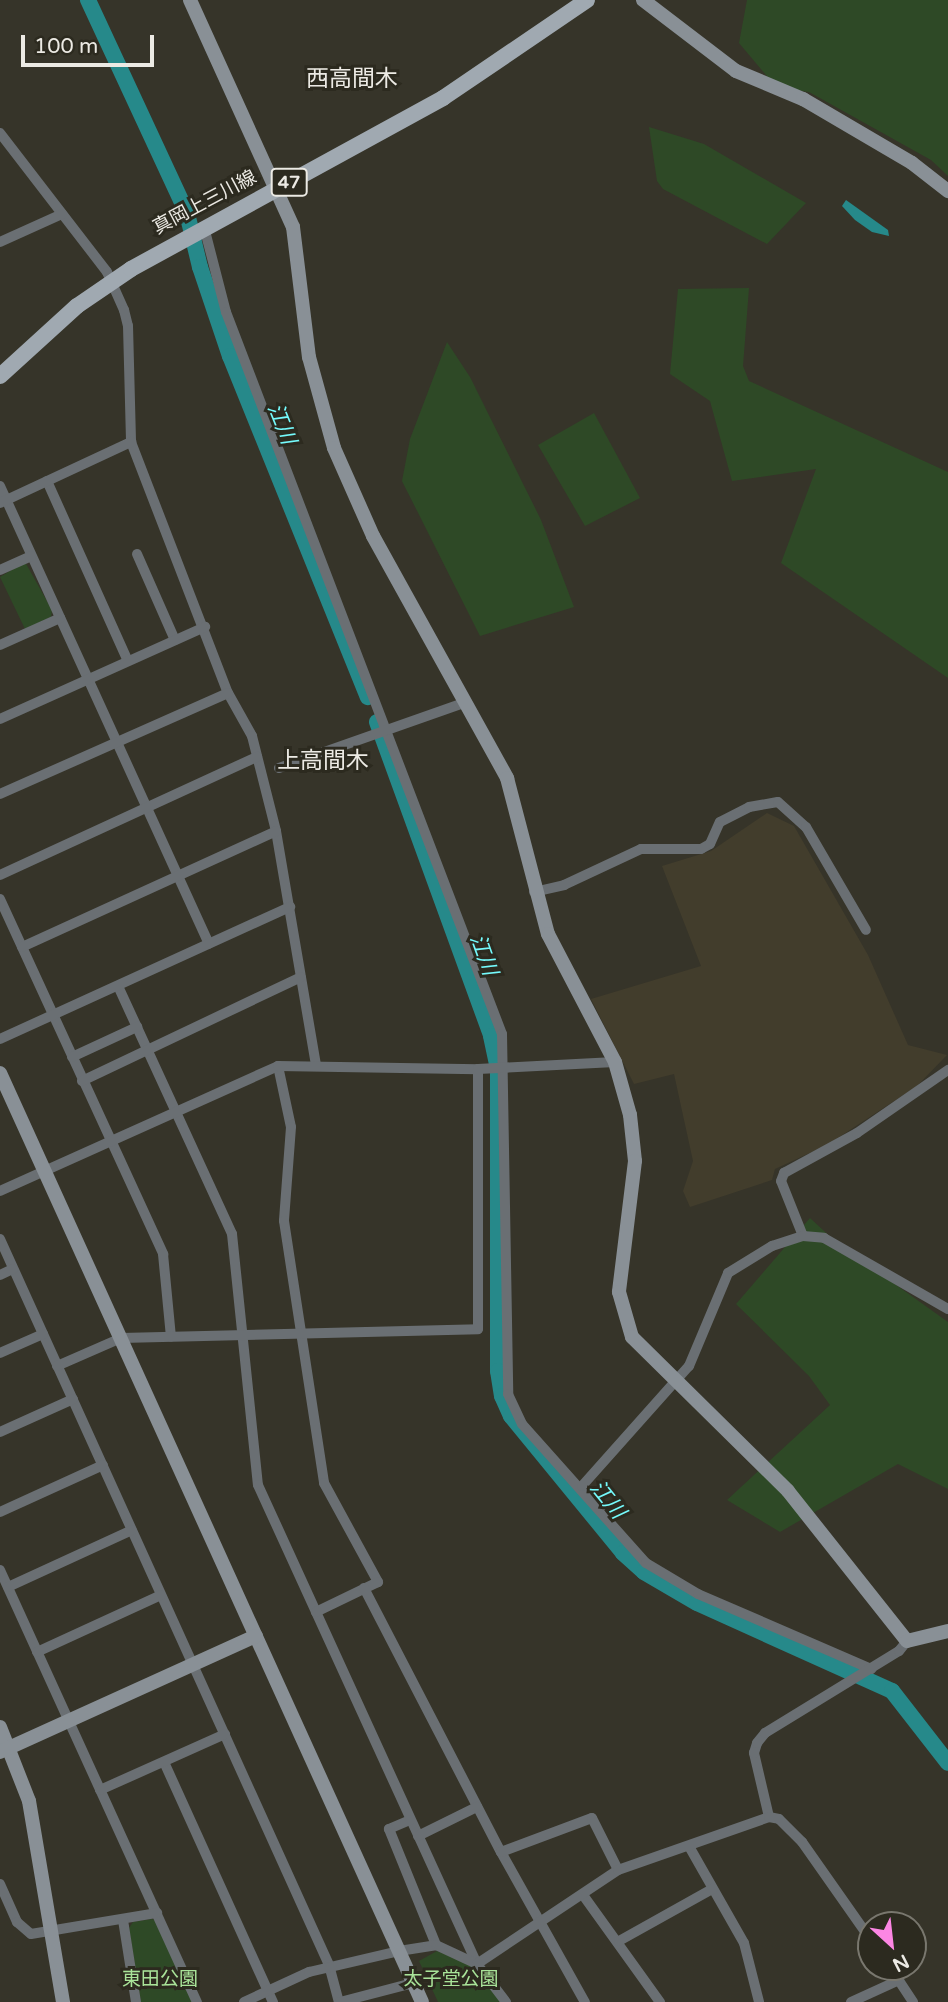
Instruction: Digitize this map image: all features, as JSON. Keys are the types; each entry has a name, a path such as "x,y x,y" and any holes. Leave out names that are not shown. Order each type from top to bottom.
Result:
{"main road":[{"name":"真岡上三川線","path":"0,363 53,313 109,277 438,90 568,0"},
{"name":"真岡上三川線","path":"0,376 109,277 204,227 276,183 443,98 587,0"}],"street":[{"path":"190,0 276,183 296,243 309,357 334,448 373,536 507,778 534,892 556,953 615,1062 630,1115 635,1161 619,1292 622,1312 638,1345 675,1384 788,1491 907,1641 915,1643 948,1631"},
{"path":"643,0 737,71 803,99 912,163 948,191"},
{"path":"0,133 109,277 128,326 131,442 205,627 228,693 252,736 276,831 316,1066"},
{"path":"1,237 62,214"},
{"path":"204,227 226,312 502,1034 505,1068 508,1394 522,1424 582,1486 646,1563 698,1594 871,1669"},
{"path":"3,502 131,442"},
{"path":"47,481 128,662"},
{"path":"0,486 3,502 60,618 209,944"},
{"path":"137,554 175,640"},
{"path":"0,570 31,556"},
{"path":"0,645 60,618"},
{"path":"0,719 205,627"},
{"path":"0,794 228,693"},
{"path":"279,768 466,702"},
{"path":"0,875 257,757"},
{"path":"534,892 564,886 641,849 701,849 710,844 720,822 749,807 778,802 806,827 866,930"},
{"path":"22,947 276,831"},
{"path":"0,899 163,1254 171,1337"},
{"path":"0,1039 290,907"},
{"path":"82,1081 301,977"},
{"path":"118,986 232,1234 258,1485 477,1964 506,2002"},
{"path":"72,1057 137,1027"},
{"path":"0,1191 278,1066 478,1069 615,1062"},
{"path":"278,1066 291,1127 284,1221 304,1335 324,1483 378,1582 316,1612"},
{"path":"57,1366 121,1338 478,1329 478,1069"},
{"path":"803,1236 781,1181 784,1173 857,1133 948,1070"},
{"path":"0,1073 422,2002"},
{"path":"582,1486 689,1366 728,1273 772,1246 803,1236 824,1238 948,1309"},
{"path":"0,1239 330,1965 339,2002 413,1983"},
{"path":"0,1275 13,1269"},
{"path":"0,1353 43,1334"},
{"path":"0,1432 73,1399"},
{"path":"0,1512 103,1465"},
{"path":"8,1587 132,1530"},
{"path":"0,1570 197,2002"},
{"path":"364,1588 501,1852 585,2002"},
{"path":"37,1652 161,1595"},
{"path":"5,1750 256,1636"},
{"path":"769,1817 754,1753 757,1743 765,1733 848,1685 907,1641"},
{"path":"0,1727 5,1750 31,1810 63,2002"},
{"path":"100,1790 225,1734"},
{"path":"164,1762 273,2002"},
{"path":"418,1836 477,1807"},
{"path":"477,1964 540,1925 618,1870 690,1848 721,1831 769,1817 779,1819 802,1842 857,1920"},
{"path":"501,1852 592,1818 618,1870"},
{"path":"410,1819 389,1829 436,1945"},
{"path":"690,1848 744,1943 760,2002"},
{"path":"0,1884 23,1930 51,1931 157,1913"},
{"path":"619,1941 712,1889"},
{"path":"583,1895 619,1941 660,2002"},
{"path":"123,1920 136,2002"},
{"path":"244,2002 330,1965 399,1951 436,1945 477,1964"},
{"path":"851,2002 898,1981"},
{"path":"901,1981 913,2002"}],"shaded area":[{"path":"767,813 794,826 868,955 908,1045 947,1055 917,1086 827,1145 775,1169 772,1180 690,1207 683,1191 693,1161 674,1074 634,1084 591,999 701,966 662,866 711,851"}],"green space":[{"path":"747,0 948,0 948,176 931,160 809,92 776,87 739,43"},
{"path":"649,127 704,144 806,203 767,244 663,189 657,181"},
{"path":"749,288 743,366 749,381 948,472 948,678 781,563 816,469 732,481 710,401 670,374 678,289"},
{"path":"447,342 470,377 541,520 574,607 480,636 402,481 410,439"},
{"path":"594,413 640,498 585,526 538,445"},
{"path":"25,562 52,610 51,617 25,629 0,577"},
{"path":"810,1218 836,1242 948,1322 948,1489 898,1464 780,1532 727,1500 830,1405 809,1376 736,1304"},
{"name":"東田公園","path":"152,1919 157,1921 193,2002 141,2002 129,1928 133,1922"},
{"name":"太子堂公園","path":"437,1951 475,1967 502,2002 438,2002 419,1961"}],"water":[{"path":"846,200 888,230 889,236 872,232 855,220 842,206"}],"waterway":[{"name":"江川","path":"88,0 187,213 200,267 230,356 368,697"},
{"name":"江川","path":"377,722 491,1036 498,1068 498,1371 502,1396 511,1416 623,1553 644,1572 697,1603 892,1691 948,1763"}],"district":[{"name":"西高間木","path":"352,79"},
{"name":"上高間木","path":"323,761"}]}
